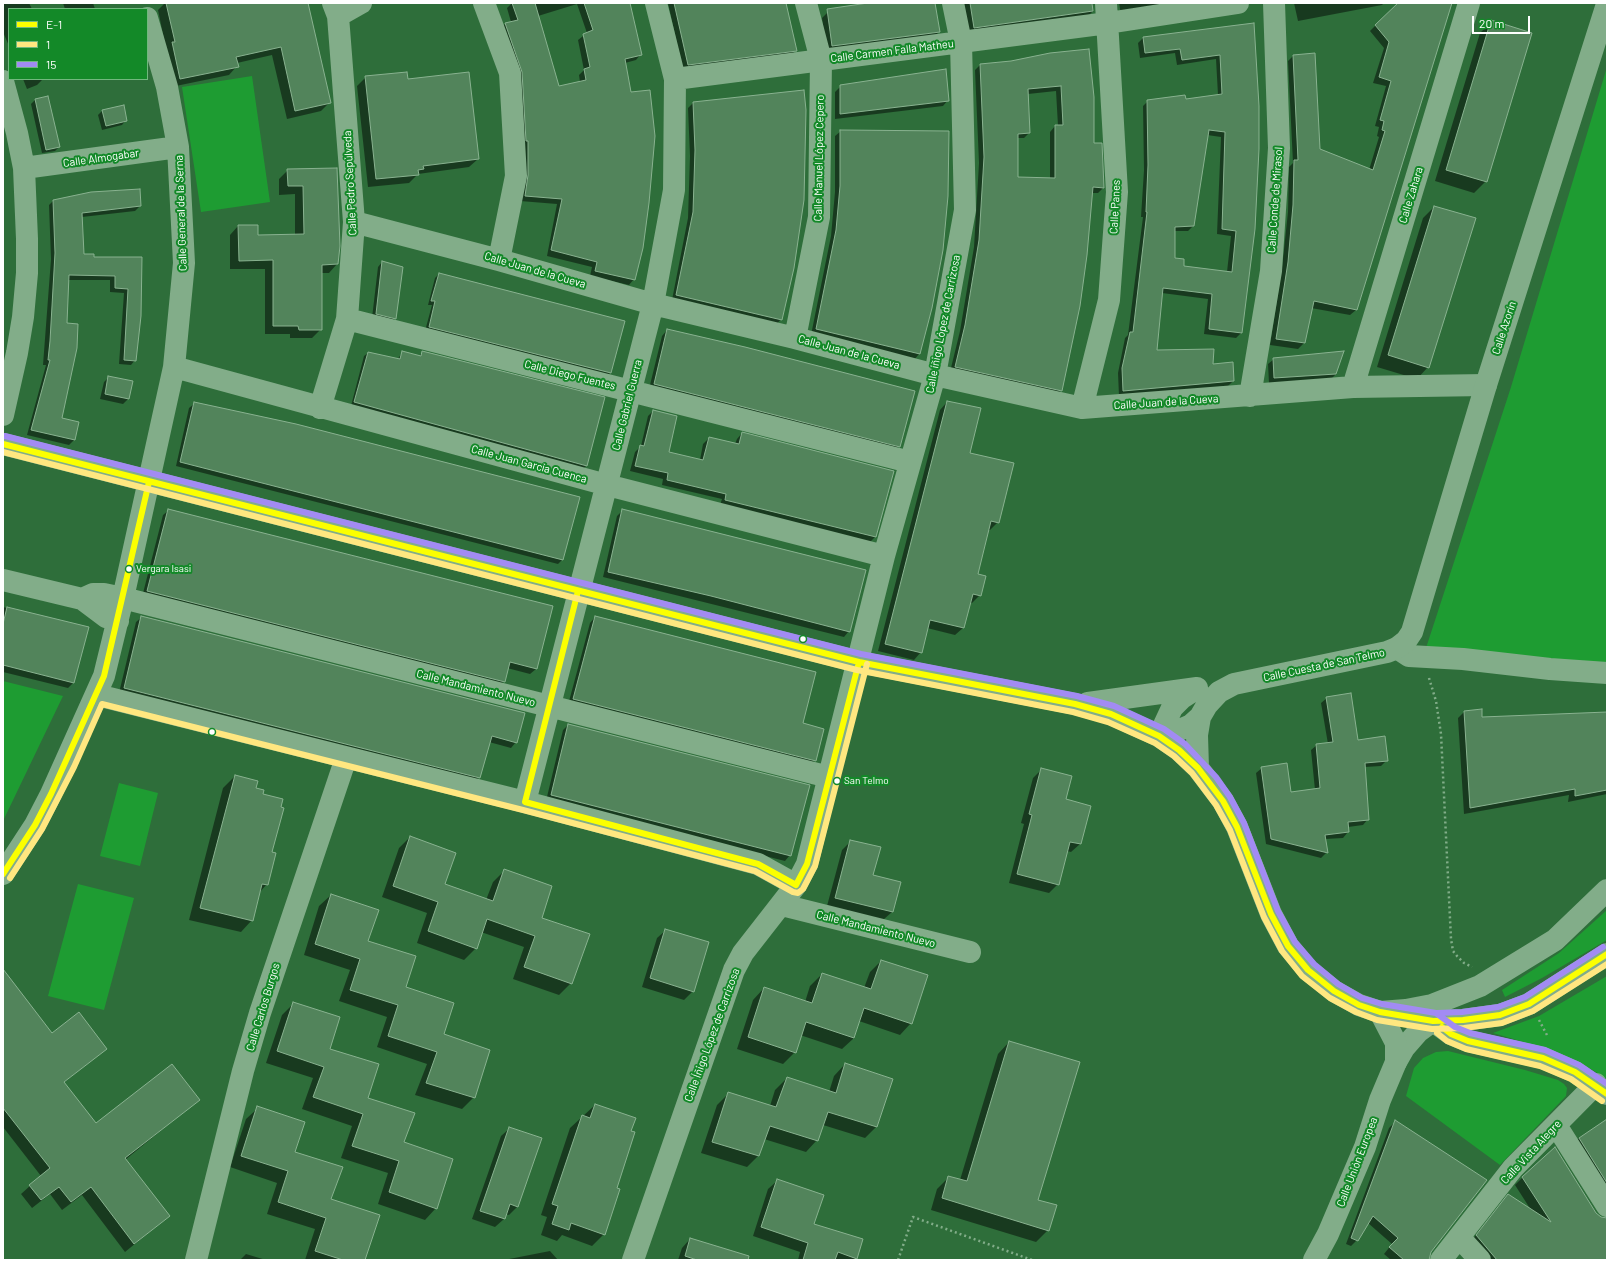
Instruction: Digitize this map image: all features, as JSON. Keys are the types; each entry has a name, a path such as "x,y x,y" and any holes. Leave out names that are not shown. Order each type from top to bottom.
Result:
{"street":[{"path":"335,9 361,3"},
{"path":"484,3 510,73 516,176 499,260"},
{"name":"Calle Gabriel Guerra","path":"525,802 653,304 674,190 675,79 656,3"},
{"name":"Calle Manuel López Cepero","path":"795,338 819,217 821,60 806,3"},
{"name":"Calle íñigo López de Carrizosa","path":"859,662 884,556 935,375 965,210 961,42 953,3"},
{"name":"Calle Carmen Falla Matheu","path":"675,79 961,42 1107,13 1238,3"},
{"name":"Calle Conde de Mirasol","path":"1250,396 1271,271 1279,148 1274,3"},
{"name":"Calle Zahara","path":"1353,387 1469,3"},
{"name":"Calle Azorín","path":"1397,648 1406,641 1412,632 1486,385 1607,4"},
{"name":"Calle Pedro Sepúlveda","path":"320,408 347,319 354,222 335,9"},
{"name":"Calle Panes","path":"1082,408 1109,300 1118,192 1107,13"},
{"name":"Calle General de la Serna","path":"3,874 36,825 67,762 104,676 118,621 174,367 184,262 178,147 166,87 148,22"},
{"path":"3,81 17,133 24,168 27,273 17,353 3,415"},
{"name":"Calle Almogabar","path":"24,168 178,147"},
{"name":"Calle Juan de la Cueva","path":"354,222 499,260 653,304 795,338 935,375 1082,408 1353,387 1486,385"},
{"name":"Calle Diego Fuentes","path":"347,319 910,462"},
{"name":"Calle Juan García Cuenca","path":"174,367 607,485 884,556"},
{"path":"3,444 859,662 1075,704 1111,714 1159,736 1179,750 1198,768 1224,801 1237,827 1271,914 1288,946 1308,970 1334,991 1359,1005 1380,1012 1433,1021 1463,1020 1500,1015 1529,1004 1607,954"},
{"path":"3,580 82,600 106,617 118,621"},
{"name":"Calle Mandamiento Nuevo","path":"82,600 93,594 104,594 123,598 829,777"},
{"name":"Calle Cuesta de San Telmo","path":"1198,768 1197,735 1200,717 1219,692 1234,684 1387,652 1397,648 1409,656 1607,673"},
{"name":"Calle Íñigo López de Carrizosa","path":"634,1260 734,970 743,953 782,905 796,885 807,864 859,662"},
{"path":"1075,704 1101,703 1217,684 1234,684"},
{"path":"1159,736 1172,708 1182,698 1197,688"},
{"path":"97,695 525,802 758,864 796,885"},
{"path":"1159,736 1185,728 1200,717"},
{"name":"Calle Carlos Burgos","path":"196,1260 243,1071 260,1013 346,758"},
{"path":"1380,1012 1406,1010 1432,1005 1459,996 1488,982 1555,940 1607,890"},
{"name":"Calle Mandamiento Nuevo","path":"782,905 970,952"},
{"name":"Calle Unión Europea","path":"1380,1012 1396,1043 1396,1062"},
{"path":"1433,1021 1451,1034 1468,1040 1543,1058 1575,1072 1602,1089"},
{"name":"Calle Unión Europea","path":"1314,1260 1328,1234 1365,1147 1380,1100 1396,1062 1404,1048 1418,1032 1433,1021"},
{"name":"Calle Vista Alegre","path":"1441,1260 1513,1168 1556,1125 1602,1089"},
{"path":"1556,1125 1607,1206"},
{"path":"1459,1237 1480,1260"}],"path":[{"path":"1426,657 1428,675 1436,701 1441,734 1451,939 1453,951 1464,963 1482,971 1488,982"},
{"path":"1537,1016 1550,1042"},
{"path":"898,1260 912,1217 1032,1260"}],"green space":[{"path":"1607,67 1607,664 1426,648 1511,387"},
{"path":"252,76 270,202 201,212 182,87"},
{"path":"3,681 63,696 3,821"},
{"path":"119,783 158,793 140,866 100,856"},
{"path":"78,884 134,898 104,1010 48,996"},
{"path":"1607,910 1607,940 1542,978 1505,997 1502,990 1559,953"},
{"path":"1607,976 1607,1079 1557,1052 1493,1033 1539,1016"},
{"path":"1448,1051 1525,1070 1558,1080 1567,1088 1566,1096 1500,1165 1406,1096 1414,1068 1423,1058 1436,1052"}],"building":[{"path":"166,3 308,3 331,103 295,111 281,47 236,57 239,67 180,79 172,42 175,42"},
{"path":"512,3 535,3 559,86 586,80 584,69 590,67 583,34 593,30 584,3 630,3 642,55 625,59 631,92 650,90 655,136 643,248 635,280 595,271 597,262 551,250 562,199 525,196 528,175 528,141 526,141 522,72 505,23 518,20"},
{"path":"674,3 786,3 797,51 688,65"},
{"path":"868,3 935,3 940,32 832,46 827,9"},
{"path":"970,3 1092,3 1093,11 974,28"},
{"path":"1398,3 1452,3 1357,310 1314,301 1305,343 1276,339 1288,262 1293,205 1294,160 1298,160 1293,55 1315,53 1320,149 1373,170 1385,131 1382,130 1384,121 1380,120 1391,81 1379,77 1389,42 1375,25"},
{"path":"1491,20 1532,33 1487,182 1446,170"},
{"path":"1254,23 1259,106 1259,149 1255,229 1242,333 1209,329 1212,294 1163,288 1157,350 1214,349 1213,364 1233,362 1234,381 1123,391 1122,368 1130,332 1133,332 1147,212 1147,100 1185,95 1186,99 1222,94 1220,55 1182,60 1180,49 1145,53 1143,37","holes":["1209,130 1225,132 1222,229 1236,231 1232,272 1184,266 1184,259 1175,258 1175,227 1194,226"]},
{"path":"1089,49 1094,97 1094,143 1102,143 1104,188 1093,187 1087,255 1080,306 1062,391 955,367 965,325 979,240 984,157 980,64 1011,61 1050,53","holes":["1061,86 1063,125 1055,125 1055,178 1018,177 1018,134 1030,133 1028,89"]},
{"path":"946,69 949,101 840,114 840,85"},
{"path":"407,72 408,79 469,72 479,159 423,166 424,169 418,170 419,175 376,179 365,76"},
{"path":"804,90 806,110 804,200 794,268 782,320 676,295 693,212 695,150 693,102"},
{"path":"48,96 60,147 46,150 35,99"},
{"path":"124,105 127,121 106,126 102,110"},
{"path":"840,130 949,131 948,196 943,250 932,308 920,354 816,329 836,230 840,186"},
{"path":"337,168 340,246 338,264 322,265 322,330 299,330 298,326 273,326 273,260 239,261 238,225 258,225 258,235 304,234 303,186 288,186 287,169"},
{"path":"140,189 141,206 82,213 84,254 94,254 94,257 142,257 141,316 136,361 124,360 128,289 115,288 115,276 69,275 67,323 78,324 77,348 62,418 79,422 75,440 31,430 50,360 48,360 55,253 53,200 91,192"},
{"path":"1434,206 1476,218 1429,368 1388,355"},
{"path":"382,261 403,267 396,319 376,314"},
{"path":"439,273 625,321 611,373 429,327 435,301 431,301"},
{"path":"667,329 745,347 915,391 900,447 654,384"},
{"path":"402,351 421,356 422,351 605,397 587,466 354,402 368,352 400,359"},
{"path":"1344,351 1336,374 1274,378 1273,358"},
{"path":"108,376 133,381 129,399 105,394"},
{"path":"947,401 981,408 970,453 1014,463 999,523 991,521 978,574 986,576 981,596 973,594 964,628 930,620 922,653 885,644"},
{"path":"194,402 296,424 580,497 563,560 180,462"},
{"path":"653,410 677,416 669,452 703,460 709,437 739,444 742,432 894,471 876,537 725,500 726,494 667,480 668,473 635,466 640,445 644,446"},
{"path":"168,509 553,606 537,669 510,662 505,682 147,591"},
{"path":"622,509 866,570 850,632 711,596 608,572"},
{"path":"7,607 89,627 74,683 3,665 3,624"},
{"path":"141,616 525,713 517,743 492,736 480,778 124,688"},
{"path":"595,616 816,672 803,723 824,729 816,761 573,699"},
{"path":"1351,693 1358,740 1385,736 1388,761 1365,763 1369,820 1348,822 1349,832 1325,835 1328,853 1271,839 1261,767 1287,763 1291,792 1320,788 1316,744 1333,742 1326,697"},
{"path":"1482,709 1482,717 1607,712 1607,790 1575,796 1575,789 1470,808 1464,711"},
{"path":"568,724 810,785 791,856 551,795"},
{"path":"1041,768 1072,776 1066,799 1091,806 1081,844 1070,842 1059,885 1017,874 1032,815 1029,814"},
{"path":"235,775 258,781 256,788 264,790 263,794 283,799 281,807 284,808 272,852 276,853 268,885 262,884 253,921 200,908"},
{"path":"410,836 456,853 445,884 493,901 504,869 552,886 542,918 590,934 572,984 524,967 535,936 487,919 477,949 428,931 438,902 393,886"},
{"path":"850,840 881,847 873,875 901,882 893,912 835,898"},
{"path":"331,894 379,910 368,941 416,956 406,987 454,1003 444,1034 490,1050 475,1098 426,1083 437,1052 388,1036 398,1005 350,990 360,959 315,944"},
{"path":"665,929 709,942 694,992 650,978"},
{"path":"881,960 928,975 912,1024 864,1008 854,1038 806,1022 796,1053 748,1037 764,987 812,1003 822,973 871,989"},
{"path":"3,969 52,1033 79,1012 107,1049 64,1082 96,1123 172,1064 200,1100 125,1158 170,1216 134,1244 91,1187 71,1202 59,1187 41,1200 29,1185 50,1168 3,1108"},
{"path":"293,1002 340,1017 330,1049 379,1064 368,1098 415,1113 404,1142 453,1159 437,1209 389,1192 399,1161 352,1146 363,1114 313,1097 324,1067 277,1051"},
{"path":"1009,1041 1080,1062 1038,1200 1057,1205 1049,1231 942,1198 948,1176 967,1181"},
{"path":"845,1063 893,1079 877,1127 828,1112 818,1141 770,1126 759,1156 712,1142 728,1092 776,1107 787,1077 836,1093"},
{"path":"595,1104 636,1118 631,1131 635,1132 617,1188 620,1189 605,1235 571,1223 569,1230 552,1224 558,1206 552,1204 582,1115 590,1118"},
{"path":"257,1106 305,1122 295,1152 343,1167 331,1199 380,1215 365,1260 343,1260 315,1251 326,1218 278,1202 288,1171 241,1156"},
{"path":"1607,1119 1607,1183 1579,1138"},
{"path":"1395,1120 1487,1180 1431,1252 1429,1260 1404,1260 1389,1247 1398,1238 1373,1216 1358,1241 1351,1238"},
{"path":"509,1127 542,1138 518,1207 510,1204 505,1219 480,1211"},
{"path":"1555,1147 1596,1213 1601,1217 1607,1218 1607,1260 1497,1260 1476,1235 1508,1194 1551,1222 1522,1177"},
{"path":"777,1179 824,1195 814,1224 863,1239 857,1259 838,1252 835,1260 803,1260 808,1243 761,1227"},
{"path":"690,1238 749,1256 748,1260 697,1260 685,1256"}],"transit line":[{"name":"15","path":"5,436 861,654 1077,696 1114,706 1164,729 1185,744 1216,777 1230,797 1244,823 1278,911 1295,942 1314,964 1338,984 1362,998 1382,1004 1436,1013 1455,1027 1470,1033 1545,1050 1579,1065 1607,1084"},
{"name":"E-1","path":"3,444 859,662 1075,704 1111,714 1159,736 1179,750 1198,768 1223,801 1237,827 1271,914 1288,946 1308,970 1334,991 1359,1005 1380,1012 1433,1021 1463,1020 1500,1015 1529,1004 1607,954"},
{"name":"1","path":"3,452 857,670 1073,712 1108,722 1155,743 1174,756 1192,773 1216,805 1230,830 1264,917 1282,951 1302,976 1330,998 1356,1012 1377,1020 1432,1029 1464,1028 1502,1023 1533,1011 1607,964"},
{"name":"E-1","path":"3,874 35,825 51,794 104,676 149,482"},
{"name":"E-1","path":"578,591 525,802 758,864 796,885 807,864 859,662"},
{"name":"1","path":"10,878 42,829 74,767 102,704 523,810 755,871 793,892 798,893 803,889 815,866 867,664"},
{"name":"15","path":"1437,1013 1462,1012 1498,1007 1525,997 1603,947"},
{"name":"E-1","path":"1442,1027 1451,1034 1468,1041 1543,1058 1575,1072 1607,1094"},
{"name":"1","path":"1437,1033 1447,1041 1466,1049 1540,1066 1571,1079 1602,1101"}],"place":[{"name":"Vergara Isasi","path":"129,569"},
{"name":"San Telmo","path":"837,781"}]}
